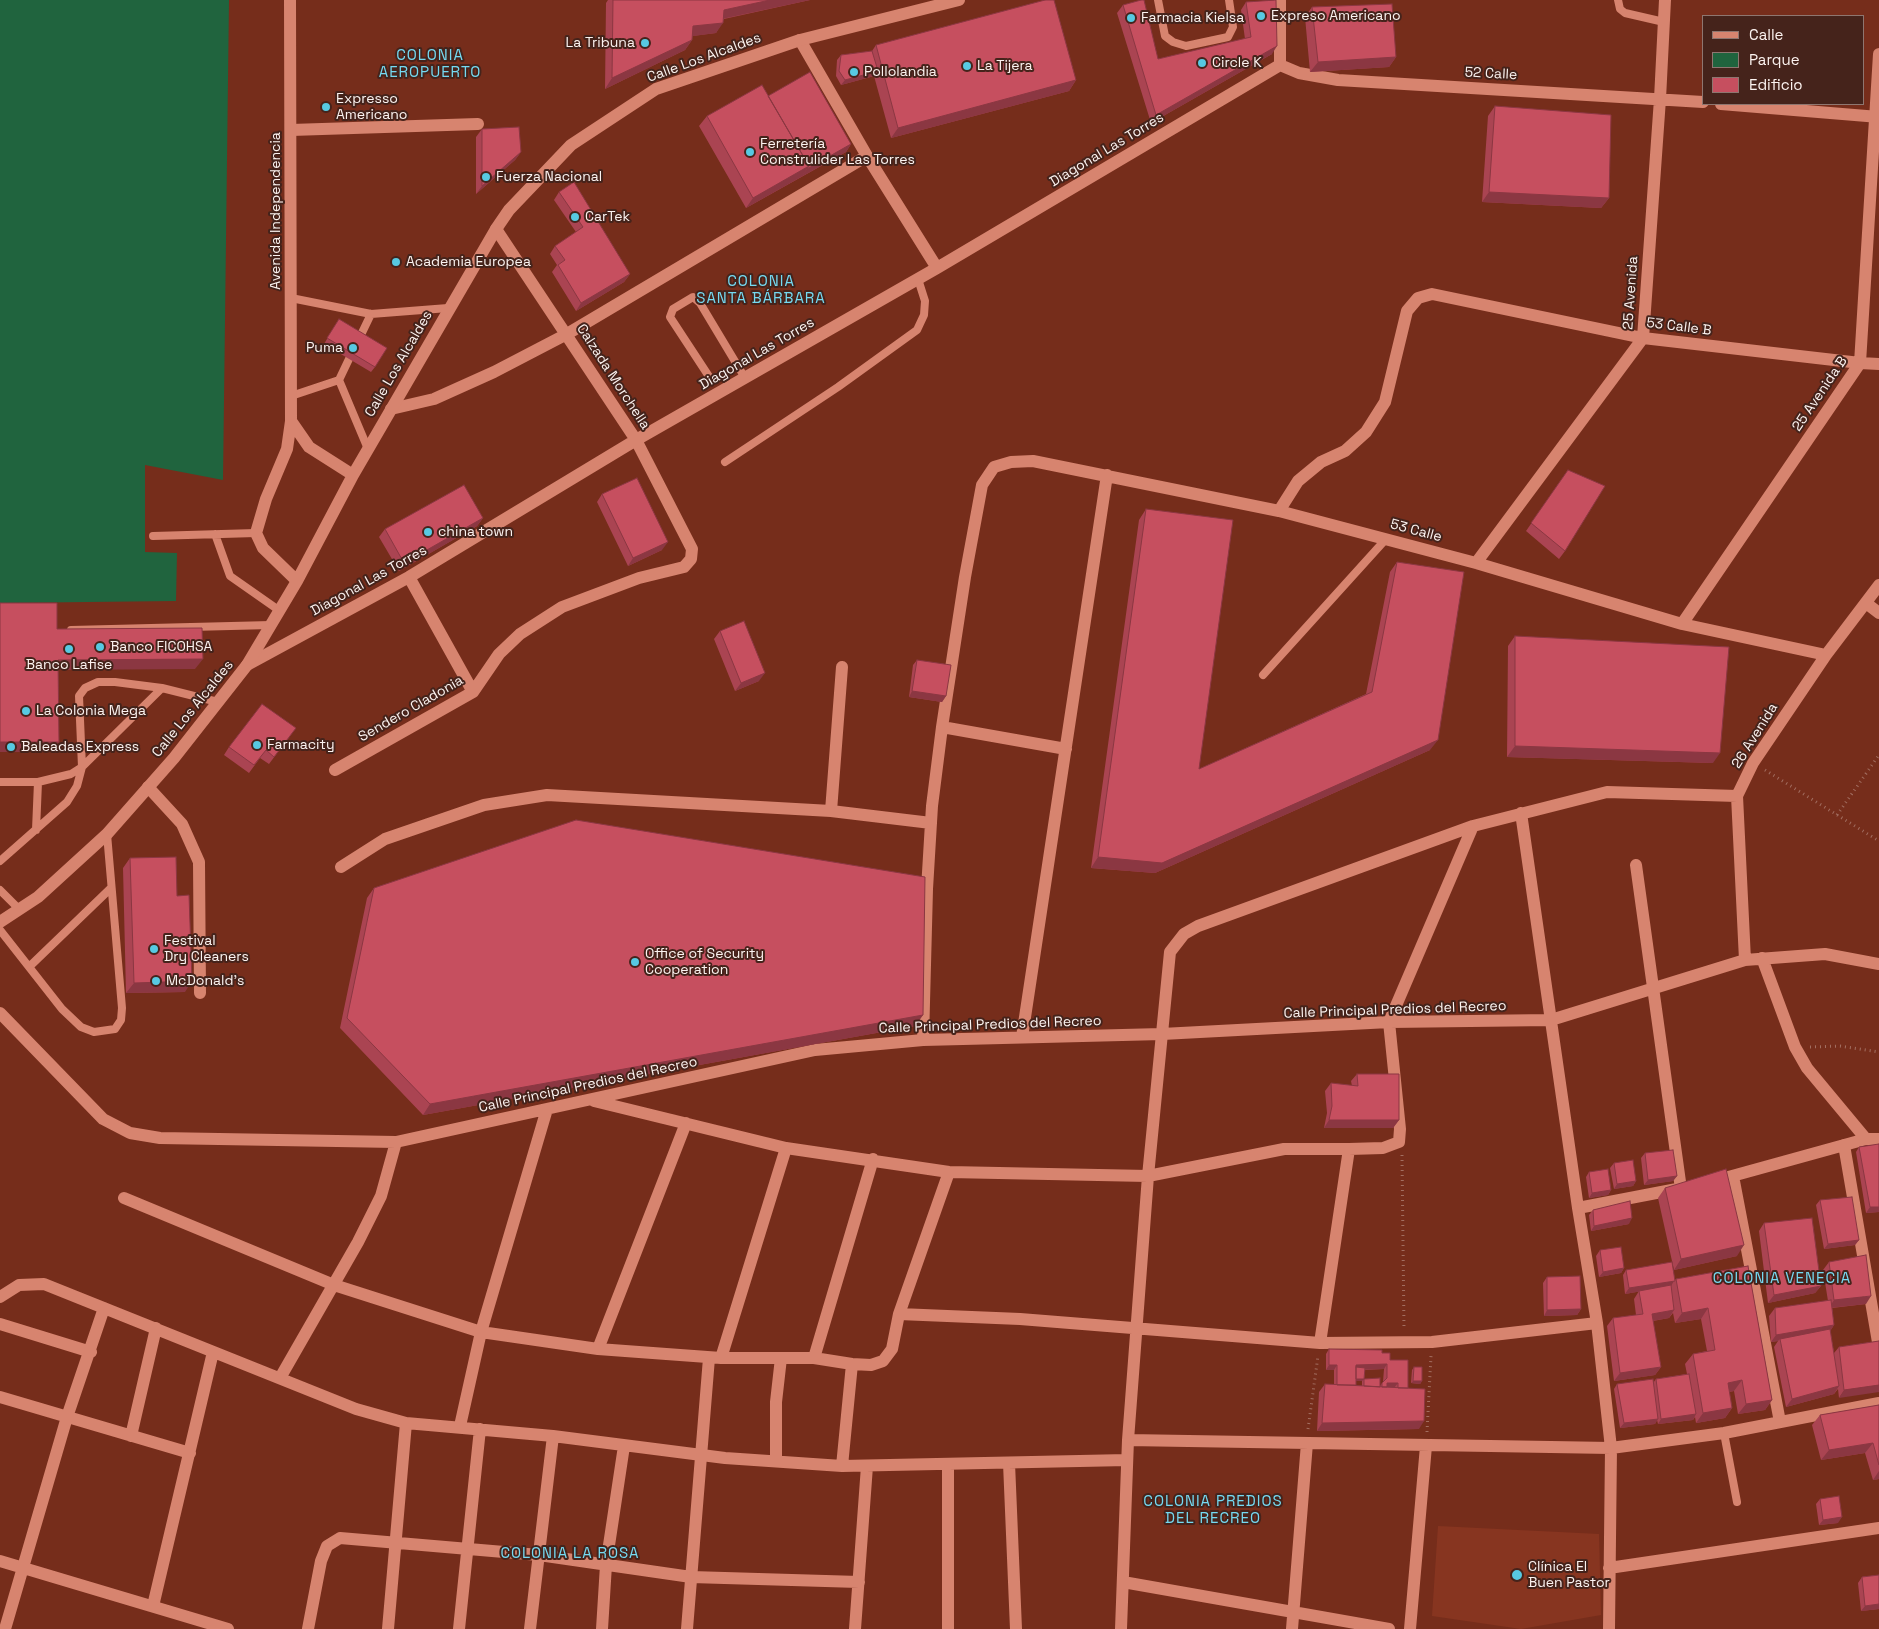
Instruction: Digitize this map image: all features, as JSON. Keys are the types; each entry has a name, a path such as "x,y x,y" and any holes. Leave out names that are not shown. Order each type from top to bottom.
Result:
{"street":[{"name":"Avenida Independencia","path":"256,533 266,499 287,449 291,421 290,0"},
{"name":"Calle Los Alcaldes","path":"0,922 38,897 107,834 148,787 247,665 297,581 352,475 448,308 496,229 509,210 571,145 656,88 800,40 959,0"},
{"path":"1280,0 1280,65"},
{"name":"25 Avenida","path":"1476,563 1643,338 1665,0"},
{"path":"800,40 867,156 937,268"},
{"name":"25 Avenida B","path":"1682,624 1860,363 1877,116 1879,54"},
{"name":"52 Calle","path":"1280,65 1299,74 1338,80 1702,102"},
{"name":"Diagonal Las Torres","path":"247,665 409,577 636,440 937,268 1280,65"},
{"path":"1734,105 1877,116"},
{"path":"291,130 478,124"},
{"path":"391,409 442,395 494,372 567,334 867,156"},
{"name":"Calzada Morchella","path":"496,229 636,440 692,549"},
{"name":"53 Calle B","path":"1279,511 1298,481 1321,462 1345,451 1366,432 1384,402 1407,311 1418,298 1432,294 1643,338 1879,364"},
{"path":"291,421 309,447 352,475"},
{"name":"53 Calle","path":"942,727 965,578 982,485 994,468 1011,462 1033,462 1107,475 1279,511 1476,563 1682,624 1826,656"},
{"path":"1022,1037 1107,475"},
{"path":"256,533 263,548 297,581"},
{"name":"Sendero Cladonia","path":"335,770 473,692 499,654 520,634 562,608 639,578 684,567 691,559 692,549"},
{"path":"409,577 473,692"},
{"name":"26 Avenida","path":"1745,960 1737,796 1753,763 1826,656 1879,584"},
{"path":"1866,603 1879,613"},
{"path":"831,811 842,667"},
{"path":"923,1040 927,889 931,823 942,727 1066,749"},
{"path":"148,787 182,824 199,862 200,994"},
{"path":"1121,1629 1128,1440 1148,1176 1170,952 1184,934 1198,926 1473,826 1607,792 1737,796"},
{"path":"341,867 385,839 484,805 546,795 831,811 931,823"},
{"path":"1521,813 1578,1208 1597,1323 1611,1448 1609,1629"},
{"path":"589,1100 786,1148 873,1159 949,1172 1148,1176 1284,1149 1383,1148 1400,1142 1389,1022 1473,826"},
{"path":"1636,865 1653,988 1690,1186"},
{"name":"Calle Principal Predios del Recreo","path":"0,1013 103,1119 130,1133 160,1138 396,1142 815,1050 923,1040 1162,1034 1389,1022 1551,1020 1745,960 1825,954 1879,964"},
{"path":"1762,958 1795,1047 1807,1068 1866,1139"},
{"path":"460,1426 481,1332 547,1109"},
{"path":"598,1348 686,1123"},
{"path":"1578,1208 1690,1186 1866,1139 1879,1139"},
{"path":"280,1378 334,1285 381,1196 396,1142"},
{"path":"1844,1145 1879,1348"},
{"path":"687,1629 703,1454 715,1358 786,1148"},
{"path":"1320,1343 1349,1149"},
{"path":"814,1358 873,1159"},
{"path":"124,1198 334,1285 481,1332 598,1348 715,1358 814,1358 871,1365 883,1361 892,1349 899,1314 949,1172"},
{"path":"1733,1176 1780,1422"},
{"path":"0,1297 19,1285 44,1284 356,1409 406,1423 460,1426 624,1446 842,1466 1127,1460"},
{"path":"5,1629 68,1417 104,1308"},
{"path":"899,1314 1020,1318 1320,1343 1432,1342 1597,1323"},
{"path":"0,1324 91,1352"},
{"path":"130,1436 156,1328"},
{"path":"153,1606 213,1352"},
{"path":"776,1460 776,1402 781,1358"},
{"path":"842,1466 852,1364"},
{"path":"0,1397 190,1453"},
{"path":"1128,1440 1611,1448 1724,1433 1879,1403"},
{"path":"388,1629 406,1423"},
{"path":"459,1629 466,1547 480,1429"},
{"path":"530,1629 552,1436"},
{"path":"1292,1629 1306,1443"},
{"path":"602,1629 606,1565 624,1446"},
{"path":"1410,1629 1426,1446"},
{"path":"1008,1463 1016,1629"},
{"path":"948,1465 948,1629"},
{"path":"856,1629 867,1466"},
{"path":"1609,1568 1879,1528"},
{"path":"308,1629 321,1561 327,1546 340,1538 396,1541 539,1555 691,1577 859,1582"},
{"path":"0,1561 228,1629"},
{"path":"1123,1582 1390,1629"}],"lane":[{"path":"1158,0 1165,36 1173,42 1186,46 1228,37 1234,26 1229,0"},
{"path":"1618,0 1620,9 1625,13 1664,22"},
{"path":"725,462 838,387 917,330 924,315 918,279"},
{"path":"291,298 371,314 448,308"},
{"path":"710,378 670,317 673,309 693,298 700,303 745,378"},
{"path":"359,339 371,314"},
{"path":"291,396 339,380 349,359"},
{"path":"339,380 368,449"},
{"path":"153,536 256,533"},
{"path":"215,534 230,576 280,611"},
{"path":"1263,675 1386,539"},
{"path":"62,630 271,625"},
{"path":"0,861 67,802 77,786 82,767 79,696 85,688 98,682 115,682 162,688 218,702"},
{"path":"0,782 38,782 64,776 82,767 162,688"},
{"path":"36,830 38,782"},
{"path":"0,930 62,1009 81,1027 94,1032 115,1028 121,1020 122,1008 107,834"},
{"path":"29,967 111,888"},
{"path":"0,890 19,909"},
{"path":"1724,1433 1737,1502"}],"path":[{"path":"1837,815 1879,755"},
{"path":"1753,763 1879,841"},
{"path":"1795,1047 1840,1046 1879,1052"},
{"path":"1400,1142 1402,1147 1404,1343"},
{"path":"1426,1446 1432,1342"},
{"path":"1306,1443 1320,1343"}],"shaded area":[{"name":"Clínica El Buen Pastor","path":"1438,1526 1599,1534 1601,1615 1521,1629 1432,1616"}],"green space":[{"path":"0,0 229,0 223,480 145,465 145,552 177,553 176,601 0,603"}],"building":[{"name":"La Tribuna","path":"613,0 770,0 724,10 723,23 693,26 692,40 612,78"},
{"name":"La Tijera","path":"1045,0 1054,0 1076,80 898,128 876,45"},
{"path":"1144,0 1158,59 1251,37 1246,2 1276,0 1277,46 1156,115 1123,5"},
{"path":"1392,4 1396,57 1318,62 1312,7"},
{"name":"Pollolandia","path":"872,51 878,71 845,80 839,71 841,55"},
{"path":"810,72 851,144 807,169 809,166 768,96"},
{"name":"Ferretería Construlider Las Torres","path":"762,85 809,166 753,198 707,116"},
{"path":"1495,106 1611,115 1609,198 1489,192"},
{"name":"Fuerza Nacional","path":"519,127 521,152 482,186 482,129"},
{"path":"574,182 630,274 581,303 558,265 565,260 555,246 583,227 559,192"},
{"name":"Puma","path":"339,319 387,348 375,367 327,338"},
{"path":"1568,470 1605,486 1565,551 1531,523"},
{"path":"637,478 668,542 633,558 602,494"},
{"name":"china town","path":"464,485 483,518 404,563 385,529"},
{"path":"1146,509 1233,520 1199,769 1372,692 1397,562 1464,572 1438,740 1162,863 1098,857"},
{"name":"La Colonia Mega","path":"0,603 57,603 57,629 202,628 203,659 58,660 59,742 0,742"},
{"path":"744,621 765,673 741,683 720,631"},
{"path":"1515,636 1729,647 1720,753 1515,746"},
{"path":"917,660 951,665 946,696 912,691"},
{"name":"Farmacity","path":"262,704 296,728 274,757 266,750 254,765 229,747"},
{"name":"Office of Security Cooperation","path":"576,820 925,877 923,1015 430,1104 347,1018 374,888"},
{"name":"Festival Dry Cleaners","path":"176,857 177,896 189,895 192,981 134,983 130,858"},
{"path":"1357,1074 1399,1074 1399,1120 1329,1120 1332,1106 1331,1083 1358,1086"},
{"path":"1879,1144 1879,1207 1870,1207 1859,1147"},
{"path":"1673,1150 1677,1176 1648,1180 1645,1153"},
{"path":"1633,1160 1636,1181 1617,1184 1614,1163"},
{"path":"1608,1169 1611,1190 1592,1193 1589,1172"},
{"path":"1726,1169 1744,1245 1681,1259 1665,1188"},
{"path":"1852,1197 1859,1240 1828,1244 1820,1200"},
{"path":"1630,1201 1632,1218 1594,1226 1593,1210"},
{"path":"1812,1218 1821,1286 1774,1295 1764,1223"},
{"path":"1621,1247 1624,1268 1603,1272 1600,1250"},
{"path":"1866,1255 1871,1296 1834,1300 1829,1262"},
{"path":"1672,1262 1675,1281 1629,1288 1626,1270"},
{"path":"1748,1266 1772,1400 1746,1404 1742,1380 1728,1383 1732,1408 1703,1413 1693,1354 1715,1350 1708,1308 1682,1313 1676,1279"},
{"path":"1580,1276 1581,1309 1547,1310 1547,1277"},
{"path":"1671,1285 1674,1310 1652,1314 1661,1367 1620,1373 1613,1318 1643,1314 1639,1291"},
{"path":"1831,1300 1834,1325 1776,1335 1775,1308"},
{"path":"1830,1329 1839,1386 1792,1399 1780,1339"},
{"path":"1879,1341 1879,1385 1844,1390 1839,1347"},
{"path":"1329,1349 1382,1350 1382,1353 1390,1353 1390,1360 1408,1360 1408,1388 1398,1388 1398,1383 1387,1383 1387,1387 1382,1387 1382,1383 1387,1378 1387,1364 1356,1365 1356,1385 1337,1385 1337,1365 1329,1365"},
{"path":"1356,1367 1365,1368 1364,1379 1356,1379"},
{"path":"1414,1367 1422,1367 1422,1381 1413,1381"},
{"path":"1689,1374 1696,1414 1661,1419 1656,1379"},
{"path":"1380,1378 1380,1387 1364,1386 1364,1379"},
{"path":"1653,1379 1658,1419 1624,1423 1617,1384"},
{"path":"1325,1384 1425,1389 1424,1421 1322,1423"},
{"path":"1879,1405 1879,1465 1873,1443 1829,1450 1820,1415"},
{"path":"1839,1496 1842,1517 1823,1520 1820,1499"},
{"path":"1879,1575 1879,1604 1865,1606 1862,1577"}],"place":[{"name":"Expreso Americano","path":"1261,16"},
{"name":"Farmacia Kielsa","path":"1131,18"},
{"name":"La Tribuna","path":"645,43"},
{"name":"Circle K","path":"1202,63"},
{"name":"La Tijera","path":"967,66"},
{"name":"Pollolandia","path":"854,72"},
{"name":"Expresso Americano","path":"326,107"},
{"name":"Ferretería Construlider Las Torres","path":"750,152"},
{"name":"Fuerza Nacional","path":"486,177"},
{"name":"CarTek","path":"575,217"},
{"name":"Academia Europea","path":"396,262"},
{"name":"Puma","path":"353,348"},
{"name":"china town","path":"428,532"},
{"name":"Banco FICOHSA","path":"100,647"},
{"name":"Banco Lafise","path":"69,649"},
{"name":"La Colonia Mega","path":"26,711"},
{"name":"Farmacity","path":"257,745"},
{"name":"Baleadas Express","path":"11,747"},
{"name":"Festival Dry Cleaners","path":"154,949"},
{"name":"Office of Security Cooperation","path":"635,962"},
{"name":"McDonald's","path":"156,981"},
{"name":"Clínica El Buen Pastor","path":"1517,1575"}],"district":[{"name":"COLONIA AEROPUERTO","path":"430,64"},
{"name":"COLONIA SANTA BÁRBARA","path":"761,290"},
{"name":"COLONIA VENECIA","path":"1782,1279"},
{"name":"COLONIA PREDIOS DEL RECREO","path":"1213,1510"},
{"name":"COLONIA LA ROSA","path":"570,1554"}]}
